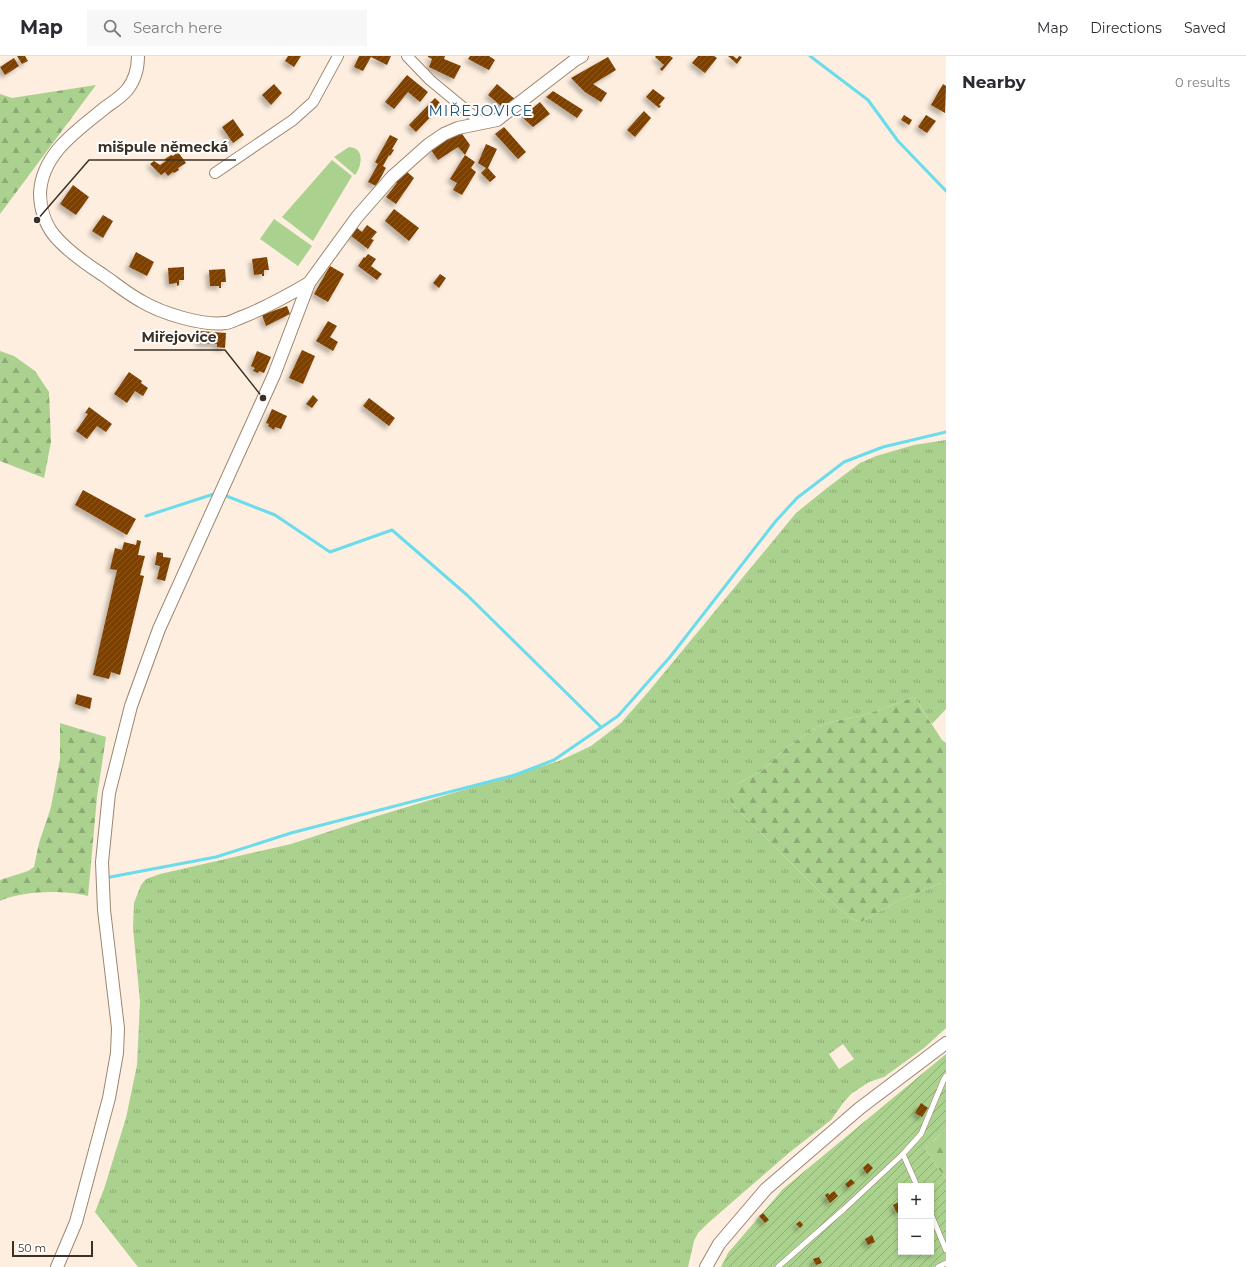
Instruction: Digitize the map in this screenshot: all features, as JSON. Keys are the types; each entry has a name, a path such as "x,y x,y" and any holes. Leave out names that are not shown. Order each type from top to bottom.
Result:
{"street":[{"path":"138,56 138,64 135,74 127,89 69,137 60,146 46,168 42,182 41,204 45,220 54,235 91,267 141,302 198,322 225,323 259,310 309,283"},
{"path":"215,173 294,120 313,102 338,56"},
{"path":"407,56 430,80 482,123"},
{"path":"57,1267 76,1222 109,1098 117,1053 118,1028 104,910 102,862 109,793 130,706 159,629 274,375 309,283 357,217 392,177 428,145 444,134 458,128 497,120 574,60 582,56"},
{"path":"706,1267 719,1244 766,1189 860,1108 946,1043"}],"lane":[{"path":"778,1267 844,1209 903,1154 921,1134 946,1076"},
{"path":"903,1154 916,1183"},
{"path":"933,1219 946,1250"},
{"path":"938,1267 946,1263"}],"green space":[{"path":"96,85 0,214 0,94 12,98"},
{"path":"349,147 358,151 361,158 355,175 334,157"},
{"path":"332,160 352,176 313,241 282,217"},
{"path":"274,219 312,246 298,266 260,239"},
{"path":"0,351 14,356 35,371 49,392 51,442 44,478 0,461"},
{"path":"946,440 946,709 932,724 914,697 865,715 835,721 817,727 786,748 763,770 739,783 731,803 821,893 852,919 861,922 898,901 946,881 946,1028 924,1048 884,1077 869,1082 851,1094 831,1120 790,1152 707,1224 698,1233 694,1241 688,1267 138,1267 95,1212 104,1189 126,1118 137,1065 140,1002 133,928 134,903 141,885 146,879 160,874 291,844 364,820 559,761 591,746 621,723 796,513 860,463 876,456 914,445","holes":["843,1044 854,1059 839,1069 829,1054"]},
{"path":"914,697 942,740 946,743 946,881 898,901 861,922 852,919 821,893 731,803 730,797 732,791 739,783 763,770 786,748 817,727 835,721 865,715"},
{"path":"60,723 106,737 97,797 88,896 44,892 9,897 0,901 0,880 28,871 34,867 39,843 51,807 60,759"},
{"path":"946,1054 946,1129 925,1148 938,1169 946,1178 946,1267 721,1267 728,1253 783,1189"},
{"path":"946,1129 946,1178 938,1169 925,1148"}],"building":[{"path":"17,56 25,56 28,61 22,64"},
{"path":"288,56 301,56 294,67 285,61"},
{"path":"359,56 391,56 387,65 371,57 363,71 354,67"},
{"path":"428,56 445,56 444,59 461,66 454,79 429,67 432,59"},
{"path":"470,56 489,56 495,60 489,70 468,59"},
{"path":"670,56 673,58 662,71 660,69 664,65 655,57"},
{"path":"698,56 714,56 717,58 705,73 692,63"},
{"path":"728,56 733,56 737,59 739,56 742,57 737,64"},
{"path":"608,57 616,70 593,84 607,93 601,102 585,92 571,78"},
{"path":"14,58 19,66 5,75 0,67"},
{"path":"407,75 428,92 420,102 408,92 394,109 385,102"},
{"path":"274,84 282,93 271,105 262,95"},
{"path":"497,84 516,100 507,111 488,95"},
{"path":"943,84 946,86 945,113 931,105"},
{"path":"653,89 665,98 659,105 661,106 659,108 646,97"},
{"path":"553,91 583,110 577,118 546,97"},
{"path":"435,98 442,105 416,132 409,125"},
{"path":"540,102 550,114 533,127 522,117"},
{"path":"644,111 651,118 635,137 627,130"},
{"path":"904,115 912,120 909,125 901,120"},
{"path":"926,115 936,121 927,133 918,127"},
{"path":"233,119 244,135 233,143 222,127"},
{"path":"504,127 526,152 518,159 495,134"},
{"path":"460,131 470,145 465,155 458,147 438,160 431,150"},
{"path":"390,135 398,139 392,149 394,150 390,156 389,155 383,166 386,168 376,186 368,182 378,164 375,162"},
{"path":"486,144 497,149 488,168 496,177 490,182 481,173 486,168 478,163"},
{"path":"178,152 186,163 178,168 179,170 168,176 165,172 161,175 150,164 154,161 160,165 166,161 165,159"},
{"path":"465,155 475,162 471,168 476,172 462,195 453,190 457,183 450,179"},
{"path":"406,171 414,178 396,204 386,197 397,183 393,180 396,176 400,179"},
{"path":"73,185 89,197 76,215 60,204"},
{"path":"394,209 419,228 409,241 385,221"},
{"path":"103,215 113,221 103,238 92,231"},
{"path":"367,225 377,232 371,239 374,240 368,249 350,235 356,227 362,232"},
{"path":"136,252 154,262 147,276 129,267"},
{"path":"368,254 376,259 371,266 382,274 377,280 358,266"},
{"path":"267,257 269,270 264,270 264,276 262,276 262,274 254,275 252,259"},
{"path":"330,266 344,274 328,302 314,294"},
{"path":"184,267 184,280 179,280 179,285 177,286 177,283 169,284 168,268"},
{"path":"225,269 226,282 221,282 221,288 219,288 219,286 210,286 209,270"},
{"path":"440,274 446,278 439,288 433,283"},
{"path":"287,306 290,314 266,326 262,315"},
{"path":"328,321 337,326 330,337 338,342 333,351 316,341"},
{"path":"200,331 226,333 225,348 217,347 217,344 199,343"},
{"path":"302,350 315,356 303,384 289,378"},
{"path":"257,351 271,357 264,373 253,371 255,368 251,366"},
{"path":"129,372 142,381 141,383 148,388 143,396 135,391 127,403 114,394"},
{"path":"313,395 318,400 312,408 306,404"},
{"path":"369,398 395,418 389,426 363,406"},
{"path":"89,407 112,424 106,432 97,426 87,439 76,431 88,414 85,413"},
{"path":"272,409 287,416 281,429 275,427 274,430 268,426 269,424 266,423"},
{"path":"83,490 136,519 127,535 75,505"},
{"path":"137,540 141,541 138,555 145,556 140,575 144,576 120,675 111,672 109,679 93,675 117,570 110,569 115,548 122,550 124,542 136,545"},
{"path":"157,552 163,553 163,557 171,558 165,581 157,579 160,566 155,565"},
{"path":"77,694 92,698 90,709 75,704"},
{"path":"921,1103 928,1108 922,1117 915,1113"},
{"path":"868,1163 873,1168 867,1174 863,1168"},
{"path":"851,1179 855,1183 848,1188 845,1184"},
{"path":"834,1191 838,1196 830,1203 825,1195 828,1193 829,1195"},
{"path":"898,1202 898,1212 897,1213 893,1205"},
{"path":"763,1213 769,1220 765,1223 759,1216"},
{"path":"800,1221 803,1225 800,1228 796,1224"},
{"path":"872,1235 875,1242 868,1245 865,1239"},
{"path":"819,1257 822,1263 816,1265 813,1259"}],"waterway":[{"path":"810,56 868,100 898,141 946,191"},
{"path":"105,878 216,857 291,833 515,775 554,760 618,716 670,657 775,522 797,498 844,462 883,447 946,432"},
{"path":"146,516 217,493"},
{"path":"224,495 275,515 330,552 392,530 467,595 601,727"}],"place":[{"name":"mišpule německá","path":"37,220"},
{"name":"Miřejovice","path":"263,398"}],"district":[{"name":"MIŘEJOVICE","path":"481,110"}]}
